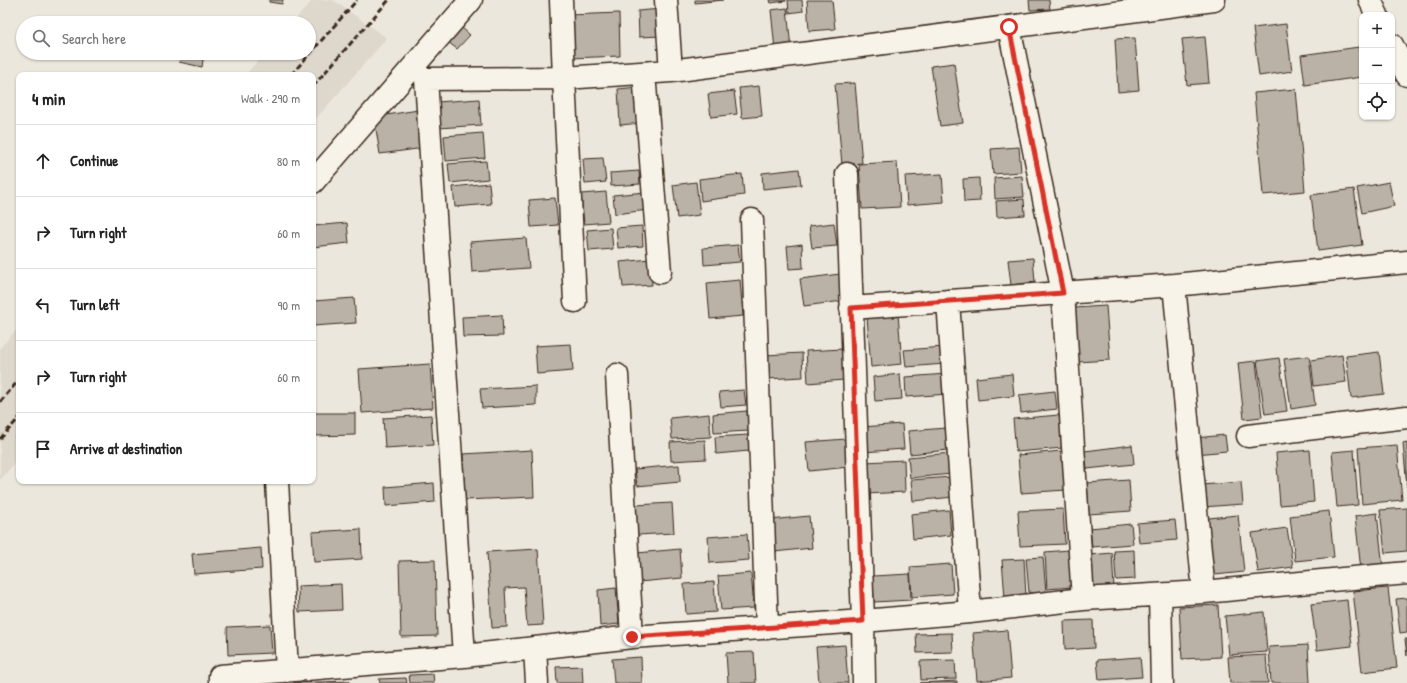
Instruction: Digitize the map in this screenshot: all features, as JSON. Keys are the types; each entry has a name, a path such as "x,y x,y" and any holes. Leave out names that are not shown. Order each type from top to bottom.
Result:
{"street":[{"path":"316,179 470,0"},
{"path":"561,0 575,300"},
{"path":"666,0 671,71"},
{"path":"464,656 426,79 564,78 671,71 1214,0"},
{"path":"1370,0 1376,12"},
{"path":"1009,27 1063,293 1083,599"},
{"path":"1394,48 1407,75"},
{"path":"644,73 660,272"},
{"path":"847,174 864,683"},
{"path":"752,220 767,628"},
{"path":"851,308 1174,285 1407,262"},
{"path":"1174,285 1204,592"},
{"path":"948,301 970,612"},
{"path":"617,375 632,637"},
{"path":"1248,436 1407,417"},
{"path":"277,484 287,671"},
{"path":"220,683 220,676 464,656 632,637 863,621 970,612 1083,599 1204,592 1407,573"},
{"path":"1160,595 1162,683"},
{"path":"535,648 537,683"}],"shaded area":[{"path":"313,0 333,0 387,38 316,119 316,72 248,72 259,60 316,60 316,16 298,16"},
{"path":"16,330 16,461 0,480 0,348"}],"building":[{"path":"269,0 283,0 282,4 269,2"},
{"path":"695,0 723,0 695,3"},
{"path":"770,0 786,0 786,1 771,3"},
{"path":"788,0 802,0 803,11 789,13"},
{"path":"807,0 832,0 835,29 809,31"},
{"path":"1029,0 1049,0 1050,9 1030,10"},
{"path":"787,8 791,49 775,50 771,10"},
{"path":"661,9 662,36 639,37 638,11"},
{"path":"619,13 620,56 571,58 569,15"},
{"path":"1286,24 1292,71 1259,76 1253,28"},
{"path":"461,27 470,35 457,49 448,42"},
{"path":"1205,37 1209,83 1187,85 1182,39"},
{"path":"1135,38 1139,90 1118,92 1115,39"},
{"path":"1359,47 1359,77 1305,85 1301,55"},
{"path":"179,60 203,60 202,67 179,62"},
{"path":"954,63 963,123 940,126 931,66"},
{"path":"855,83 862,163 842,165 835,84"},
{"path":"759,86 762,116 742,118 739,88"},
{"path":"639,87 642,123 620,125 618,89"},
{"path":"1296,89 1305,191 1263,195 1254,93"},
{"path":"734,91 737,114 711,117 708,94"},
{"path":"479,99 481,125 439,128 437,102"},
{"path":"418,110 424,148 380,154 374,117"},
{"path":"483,133 485,158 446,161 444,136"},
{"path":"1019,147 1021,172 993,174 991,149"},
{"path":"603,158 606,182 585,184 583,159"},
{"path":"486,161 488,179 450,183 448,164"},
{"path":"897,162 900,207 862,209 859,164"},
{"path":"799,169 801,185 763,189 762,173"},
{"path":"639,171 640,184 611,186 610,173"},
{"path":"742,174 744,195 701,201 699,179"},
{"path":"942,174 944,202 907,205 905,176"},
{"path":"1022,176 1024,197 995,199 994,178"},
{"path":"979,178 980,201 964,202 963,179"},
{"path":"696,182 700,215 677,218 673,185"},
{"path":"1389,182 1394,206 1362,213 1357,188"},
{"path":"489,183 491,204 455,207 453,187"},
{"path":"1354,189 1362,245 1318,251 1311,195"},
{"path":"606,192 609,222 584,224 581,194"},
{"path":"646,192 648,210 615,214 613,195"},
{"path":"555,198 558,225 531,227 529,200"},
{"path":"1024,199 1025,215 997,217 996,201"},
{"path":"347,223 349,243 316,247 316,226"},
{"path":"834,223 837,246 812,248 809,226"},
{"path":"642,226 643,246 618,248 616,228"},
{"path":"611,228 613,249 589,251 587,230"},
{"path":"526,238 529,268 472,272 470,242"},
{"path":"802,244 803,268 789,269 787,246"},
{"path":"738,245 740,262 704,265 703,248"},
{"path":"1033,258 1035,282 1011,285 1008,260"},
{"path":"650,259 652,285 623,287 620,262"},
{"path":"840,274 843,301 804,306 800,279"},
{"path":"740,280 743,316 710,319 707,283"},
{"path":"354,298 356,323 316,326 316,301"},
{"path":"1106,306 1110,360 1077,362 1074,308"},
{"path":"898,314 902,364 871,367 867,317"},
{"path":"502,315 503,336 463,337 462,317"},
{"path":"571,344 573,371 537,374 535,346"},
{"path":"944,347 945,364 906,367 904,350"},
{"path":"842,349 844,380 808,383 806,351"},
{"path":"1379,352 1384,394 1351,398 1346,356"},
{"path":"802,353 803,377 766,379 765,355"},
{"path":"1342,355 1346,382 1314,386 1311,360"},
{"path":"1309,356 1315,405 1291,409 1284,359"},
{"path":"1279,358 1287,411 1265,414 1257,361"},
{"path":"1256,361 1262,417 1244,419 1238,363"},
{"path":"430,364 433,408 362,413 359,369"},
{"path":"900,374 902,399 875,401 873,377"},
{"path":"947,374 949,394 906,397 905,377"},
{"path":"1012,374 1014,396 978,400 976,378"},
{"path":"536,386 536,405 482,408 480,389"},
{"path":"744,390 746,405 721,407 719,392"},
{"path":"1055,391 1057,409 1021,413 1019,395"},
{"path":"747,411 749,431 714,433 713,414"},
{"path":"316,413 355,413 355,435 316,436"},
{"path":"709,414 711,437 672,439 670,418"},
{"path":"431,415 433,445 385,448 383,418"},
{"path":"1059,415 1063,448 1016,452 1013,419"},
{"path":"902,424 904,449 864,452 862,427"},
{"path":"946,428 948,450 910,454 908,431"},
{"path":"748,435 749,451 716,454 715,437"},
{"path":"1225,435 1227,451 1196,454 1195,438"},
{"path":"846,439 849,467 809,471 806,442"},
{"path":"705,440 706,459 671,461 670,442"},
{"path":"1407,442 1407,487 1403,443"},
{"path":"1132,445 1134,464 1087,469 1085,451"},
{"path":"1397,445 1402,500 1362,504 1358,448"},
{"path":"532,450 534,497 465,500 463,454"},
{"path":"1310,450 1314,502 1280,505 1276,453"},
{"path":"1354,450 1358,505 1337,507 1332,452"},
{"path":"1062,451 1066,490 1021,493 1018,455"},
{"path":"951,453 952,474 910,478 908,457"},
{"path":"904,460 905,492 867,494 865,462"},
{"path":"679,465 680,482 637,486 635,469"},
{"path":"952,477 954,497 913,501 911,480"},
{"path":"1129,480 1131,511 1089,514 1087,483"},
{"path":"1241,482 1243,504 1203,507 1201,485"},
{"path":"434,483 435,502 386,506 385,487"},
{"path":"672,503 674,533 637,535 636,505"},
{"path":"1407,508 1407,551 1385,553 1380,510"},
{"path":"1063,509 1065,544 1020,546 1018,511"},
{"path":"949,510 951,535 913,539 911,514"},
{"path":"1329,511 1334,557 1295,561 1290,516"},
{"path":"1377,513 1383,568 1361,570 1355,516"},
{"path":"1238,515 1244,572 1205,576 1199,519"},
{"path":"809,516 812,548 774,552 770,520"},
{"path":"1175,520 1177,540 1139,543 1137,523"},
{"path":"1131,524 1133,544 1092,547 1090,528"},
{"path":"1287,528 1293,567 1258,572 1252,533"},
{"path":"361,529 362,559 314,562 312,532"},
{"path":"747,534 749,560 710,563 708,537"},
{"path":"261,548 262,569 194,574 192,554"},
{"path":"538,549 543,625 527,626 524,587 505,588 507,627 492,628 487,552"},
{"path":"680,549 682,578 639,582 637,553"},
{"path":"1069,550 1072,587 1047,589 1045,552"},
{"path":"1134,550 1135,579 1116,580 1114,551"},
{"path":"1112,553 1114,588 1092,589 1090,555"},
{"path":"1043,557 1046,592 1029,593 1026,558"},
{"path":"1024,559 1026,597 1005,598 1002,560"},
{"path":"435,560 437,636 401,637 399,561"},
{"path":"951,564 953,594 912,597 910,567"},
{"path":"751,573 754,608 721,610 718,576"},
{"path":"910,574 911,600 874,602 873,576"},
{"path":"714,582 716,612 686,614 684,584"},
{"path":"341,584 342,610 299,612 298,586"},
{"path":"616,588 619,624 600,626 598,590"},
{"path":"1388,588 1397,668 1362,672 1353,591"},
{"path":"1407,598 1407,632 1400,633 1396,599"},
{"path":"1347,600 1352,646 1317,650 1311,604"},
{"path":"1218,605 1221,657 1182,659 1179,607"},
{"path":"1264,612 1267,652 1229,655 1225,616"},
{"path":"1093,620 1094,648 1065,650 1064,621"},
{"path":"270,625 272,653 228,655 227,627"},
{"path":"1007,630 1011,678 977,681 973,633"},
{"path":"952,633 953,652 917,653 916,634"},
{"path":"1405,639 1407,639 1407,656"},
{"path":"845,645 848,683 819,683 816,647"},
{"path":"1308,645 1310,683 1271,683 1269,647"},
{"path":"754,652 756,683 728,683 726,653"},
{"path":"1266,655 1268,683 1230,683 1228,657"},
{"path":"641,657 642,683 614,683 612,659"},
{"path":"1140,657 1142,677 1099,680 1097,660"},
{"path":"955,660 956,679 921,680 920,661"},
{"path":"582,666 583,683 557,683 556,667"},
{"path":"433,674 434,683 410,683 409,675"},
{"path":"406,678 407,683 380,683 379,679"},
{"path":"349,681 350,683 293,683"},
{"path":"957,681 957,683 920,683"}],"railway":[{"path":"316,47 357,0"},
{"path":"316,83 389,0"},
{"path":"294,72 304,60"},
{"path":"0,402 16,383"},
{"path":"0,439 16,421"}],"route":[{"path":"632,637 863,621 851,308 1063,293 1009,27"}]}
